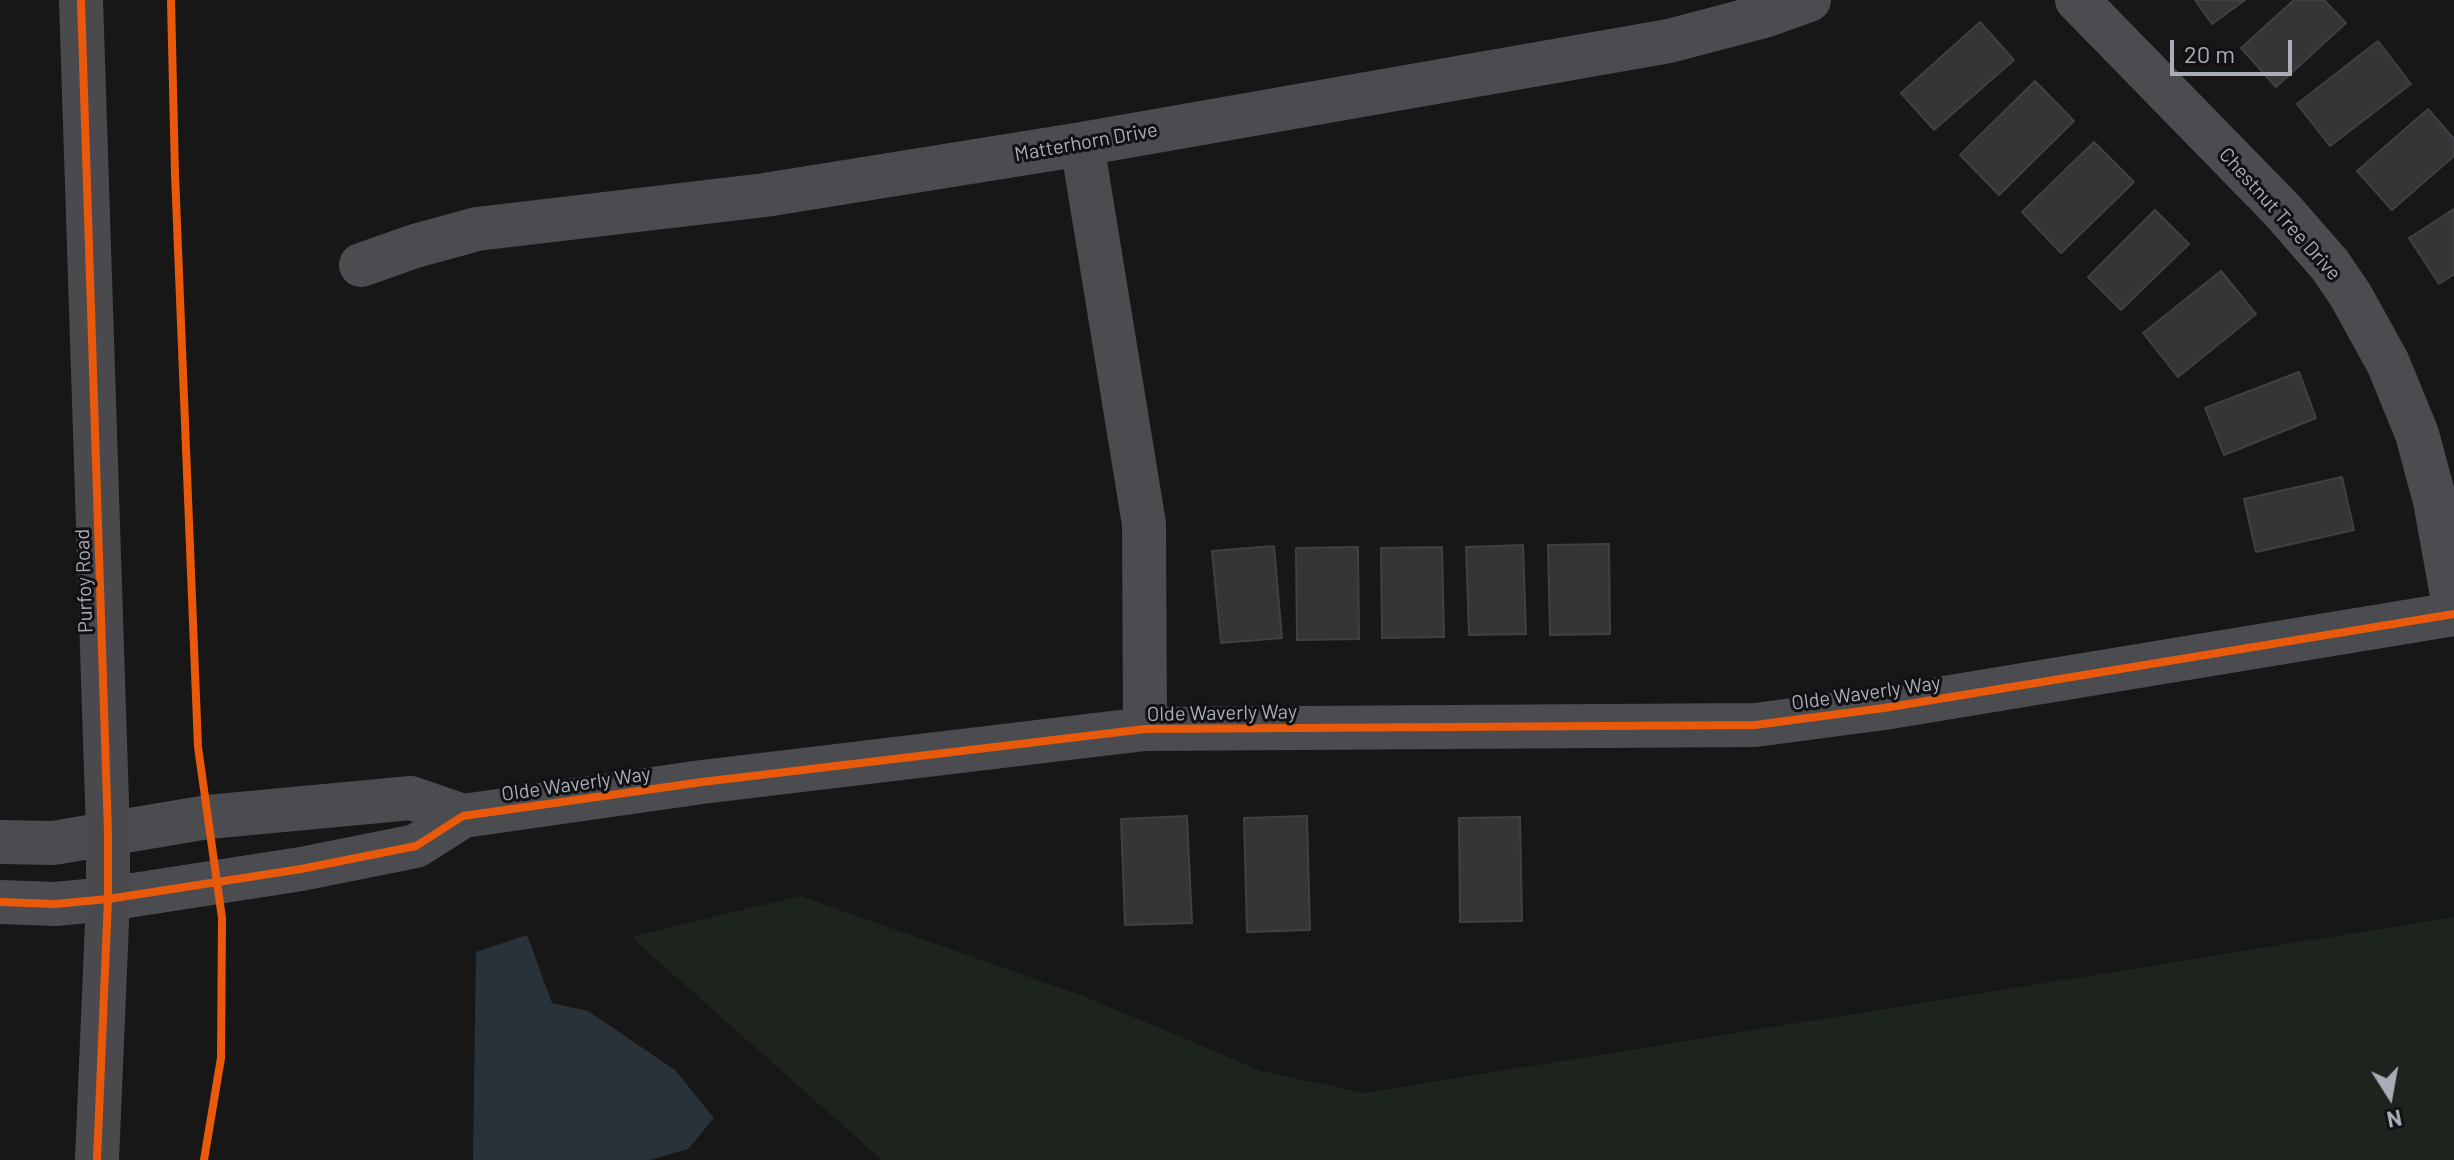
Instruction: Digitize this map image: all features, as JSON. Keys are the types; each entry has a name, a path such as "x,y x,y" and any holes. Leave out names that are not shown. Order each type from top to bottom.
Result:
{"street":[{"name":"Purfoy Road","path":"81,0 108,833 97,1160"},
{"name":"Matterhorn Drive","path":"361,265 477,229 765,195 1082,144 1669,41 1715,31 1809,0"},
{"name":"Chestnut Tree Drive","path":"2077,0 2282,210 2330,265 2351,296 2388,363 2417,434 2435,501 2454,606"},
{"path":"1082,144 1144,524 1145,729"},
{"name":"Olde Waverly Way","path":"0,902 55,904 108,899 301,869 416,846 463,816 718,780 1145,729 1755,725 1884,708 2454,614"},
{"name":"Olde Waverly Way","path":"0,842 53,843 208,817 411,798 463,816"}],"shaded area":[{"path":"800,896 1086,997 1261,1071 1364,1093 2454,917 2454,1160 882,1160 631,937"},
{"path":"527,935 552,1003 588,1011 675,1070 714,1118 688,1149 650,1160 473,1160 476,952"}],"building":[{"path":"2195,0 2245,0 2212,24"},
{"path":"2294,0 2324,0 2346,23 2276,87 2241,48"},
{"path":"1980,22 2014,60 1934,130 1901,93"},
{"path":"2378,41 2411,84 2330,146 2297,104"},
{"path":"2035,81 2074,121 1999,195 1960,155"},
{"path":"2428,109 2454,139 2454,156 2392,210 2357,171"},
{"path":"2094,142 2134,182 2061,253 2022,212"},
{"path":"2454,209 2454,274 2439,284 2409,238"},
{"path":"2155,210 2189,244 2121,310 2088,277"},
{"path":"2221,271 2256,314 2178,377 2143,333"},
{"path":"2299,372 2316,418 2224,455 2205,408"},
{"path":"2342,477 2354,530 2256,552 2244,499"},
{"path":"1609,544 1610,634 1550,635 1548,545"},
{"path":"1523,545 1526,634 1469,635 1466,547"},
{"path":"1274,546 1282,638 1221,643 1212,551"},
{"path":"1358,547 1359,639 1297,640 1296,548"},
{"path":"1442,547 1444,637 1382,638 1381,548"},
{"path":"1187,816 1192,923 1125,925 1121,819"},
{"path":"1307,816 1310,930 1247,932 1244,818"},
{"path":"1520,817 1522,921 1460,922 1459,818"}],"cycle path":[{"path":"81,0 108,833 97,1160"},
{"path":"171,0 198,747 222,918 221,1058 204,1160"},
{"path":"0,902 55,904 108,899 301,869 416,846 463,816 702,782 1145,729 1755,725 1884,708 2454,614"}]}
